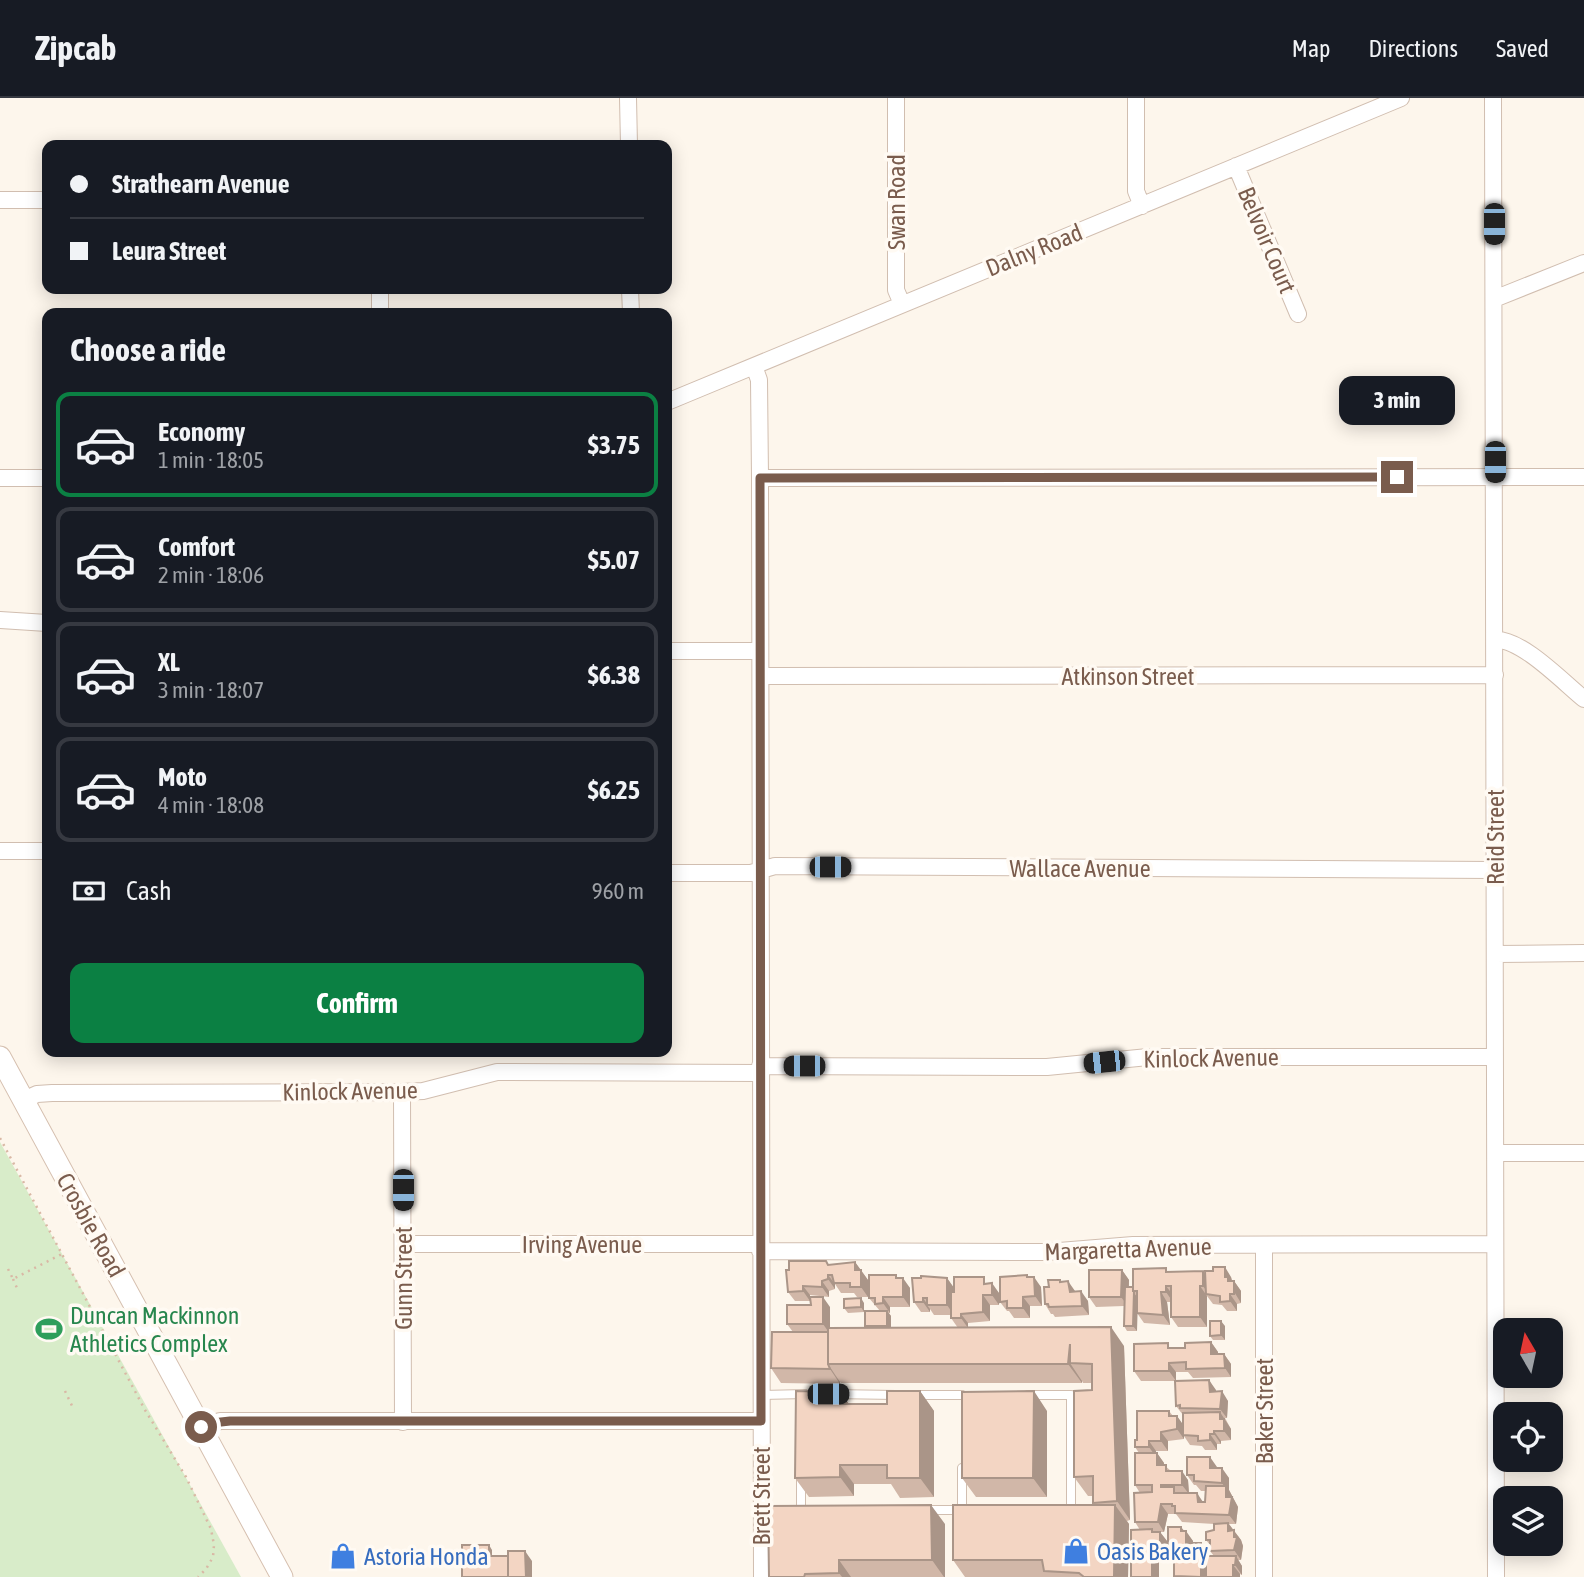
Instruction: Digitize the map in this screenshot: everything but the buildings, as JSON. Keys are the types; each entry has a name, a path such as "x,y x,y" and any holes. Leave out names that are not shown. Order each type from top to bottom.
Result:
{"street":[{"path":"628,98 629,140"},
{"name":"Swan Road","path":"896,98 896,290 902,304"},
{"path":"1136,98 1136,191 1142,206"},
{"name":"Dalny Road","path":"672,400 1142,206 1378,102 1401,98"},
{"name":"Reid Street","path":"1493,98 1496,1577"},
{"name":"Belvoir Court","path":"1236,166 1298,314"},
{"path":"0,200 42,200"},
{"path":"1494,299 1584,263"},
{"name":"Brett Street","path":"754,366 759,380 760,478 760,1247 761,1421 765,1509 762,1577"},
{"path":"760,478 1584,477"},
{"path":"0,478 42,478"},
{"path":"0,620 42,623"},
{"path":"1496,640 1504,639 1519,646 1584,699"},
{"path":"672,651 760,651"},
{"name":"Atkinson Street","path":"761,676 1495,675"},
{"path":"0,851 42,851"},
{"name":"Wallace Avenue","path":"672,873 751,873 769,866 1494,870"},
{"path":"1495,954 1584,953"},
{"name":"Crosbie Road","path":"0,1057 282,1577"},
{"name":"Kinlock Avenue","path":"24,1100 37,1094 52,1093 423,1091 497,1072 1047,1068 1148,1057 1495,1057"},
{"name":"Gunn Street","path":"402,1092 403,1422"},
{"path":"1496,1153 1584,1153"},
{"name":"Irving Avenue","path":"403,1244 760,1247"},
{"name":"Margaretta Avenue","path":"760,1247 1032,1252 1133,1245 1495,1244"},
{"name":"Baker Street","path":"1264,1246 1264,1577"},
{"path":"201,1427 218,1421 761,1421"}],"lane":[{"path":"802,1394 802,1407"},
{"path":"761,1395 815,1394"},
{"path":"828,1394 975,1395"},
{"path":"962,1395 962,1408"},
{"path":"1016,1395 1070,1395 1071,1509 1058,1509"},
{"path":"962,1459 962,1524"},
{"path":"801,1471 801,1509"},
{"path":"789,1509 814,1509"},
{"path":"922,1510 976,1510"}],"path":[{"path":"0,1139 145,1410 186,1477 211,1529 213,1557 198,1577"},
{"path":"13,1279 62,1254"},
{"path":"8,1269 17,1288"},
{"path":"65,1391 74,1410"}],"green space":[{"path":"0,1142 241,1577 0,1577"}],"place":[{"name":"Duncan Mackinnon Athletics Complex","path":"49,1329"},
{"name":"Oasis Bakery","path":"1076,1551"},
{"name":"Astoria Honda","path":"343,1556"}],"route":[{"path":"201,1427 218,1421 761,1421 760,478 1397,477"}]}
